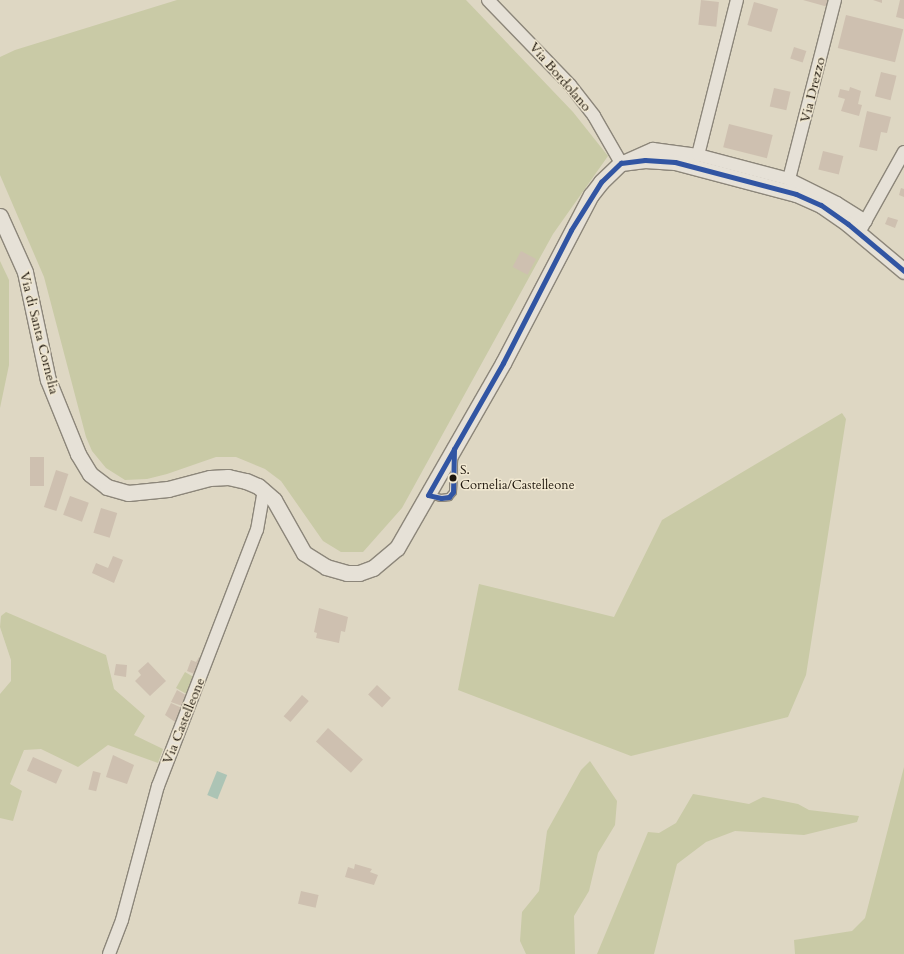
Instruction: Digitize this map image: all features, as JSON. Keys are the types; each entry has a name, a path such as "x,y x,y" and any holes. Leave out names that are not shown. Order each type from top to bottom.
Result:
{"street":[{"name":"Via Bordolano","path":"488,0 570,85 594,116 621,163"},
{"path":"698,155 737,0"},
{"name":"Via Drezzo","path":"789,179 835,0"},
{"name":"Via di Santa Cornelia","path":"0,216 25,272 48,380 75,448 90,474 107,487 128,493 151,492 220,477 240,479 264,490 278,505 304,553 326,567 353,574 373,568 393,552 428,495 503,363 587,201 601,182 621,163 653,149 698,155 789,179 837,203 862,226 904,271"},
{"path":"862,226 904,152"},
{"name":"Via di Santa Cornelia","path":"621,163 646,160 675,162 784,189 821,205 862,226"},
{"name":"Via Castelleone","path":"109,954 122,920 158,786 257,530 264,490"}],"lane":[{"path":"428,495 441,498 449,497 454,492 454,449"}],"shaded area":[{"path":"177,0 466,0 573,112 608,156 553,234 402,508 363,552 341,552 323,541 281,481 265,469 236,457 216,457 167,474 147,479 125,480 106,468 92,451 86,437 44,277 0,175 0,57 15,50"},
{"path":"0,261 9,280 9,365 0,408"},
{"path":"842,413 846,419 806,675 788,717 631,756 458,690 479,584 614,617 662,520"},
{"path":"6,612 106,655 114,689 145,716 134,735 163,749 158,763 108,745 78,767 41,749 24,750 10,784 22,791 13,821 0,818 0,694 11,681 11,660 0,627 1,616"},
{"path":"185,672 197,679 190,696 176,688"},
{"path":"590,761 617,801 615,825 598,853 589,891 574,916 575,954 526,954 520,941 522,912 539,891 547,831 581,770"},
{"path":"904,767 904,954 795,954 794,940 852,931 865,918"},
{"path":"217,771 227,775 217,799 207,795"},
{"path":"693,794 749,804 763,797 798,804 809,810 859,816 857,822 804,835 735,831 706,842 677,864 654,954 597,954 648,832 659,833 676,823"}],"building":[{"path":"701,0 719,2 716,27 698,25"},
{"path":"803,0 830,0 828,7"},
{"path":"873,0 882,0 882,3"},
{"path":"900,0 904,0 904,19 896,17"},
{"path":"754,2 778,9 771,32 747,25"},
{"path":"846,15 903,29 895,62 838,48"},
{"path":"794,47 806,51 803,62 790,58"},
{"path":"881,72 897,76 890,100 875,96"},
{"path":"850,87 861,91 858,104 862,105 859,116 841,111 845,99 838,97 840,89 849,91"},
{"path":"774,88 791,92 786,110 770,107"},
{"path":"867,111 891,117 887,133 881,132 877,151 859,147"},
{"path":"729,124 773,135 767,158 723,147"},
{"path":"823,151 843,156 839,175 818,169"},
{"path":"901,188 904,189 904,197 899,195"},
{"path":"888,217 898,220 895,228 885,224"},
{"path":"521,251 536,259 528,275 513,267"},
{"path":"30,457 44,457 44,486 30,486"},
{"path":"56,470 68,474 56,511 44,507"},
{"path":"70,496 89,503 82,522 63,515"},
{"path":"101,508 117,513 110,538 93,533"},
{"path":"113,556 123,560 114,583 92,573 96,563 108,568"},
{"path":"319,608 348,617 345,632 341,631 339,643 316,638 317,633 314,632"},
{"path":"199,657 205,659 197,675 187,671 191,660 196,662"},
{"path":"148,662 166,681 150,696 135,681 141,675 138,671"},
{"path":"116,664 127,665 126,677 114,675"},
{"path":"377,685 391,698 382,707 368,695"},
{"path":"177,690 189,697 185,707 171,702"},
{"path":"302,695 309,701 290,722 284,716"},
{"path":"171,703 184,709 178,724 165,715"},
{"path":"328,728 363,759 351,773 316,741"},
{"path":"113,755 134,765 127,784 106,777"},
{"path":"33,757 62,770 56,784 27,771"},
{"path":"93,771 101,773 96,791 88,789"},
{"path":"355,864 372,869 370,872 378,875 374,885 345,877 348,867 354,869"},
{"path":"301,891 319,895 316,908 298,904"}],"transit line":[{"path":"454,449 503,363 571,230 601,182 621,163 645,160 675,162 796,194 821,205 848,224 904,271"},
{"path":"454,449 453,492 449,497 441,498 428,495 454,449"}],"place":[{"name":"S. Cornelia/Castelleone","path":"453,478"}]}
